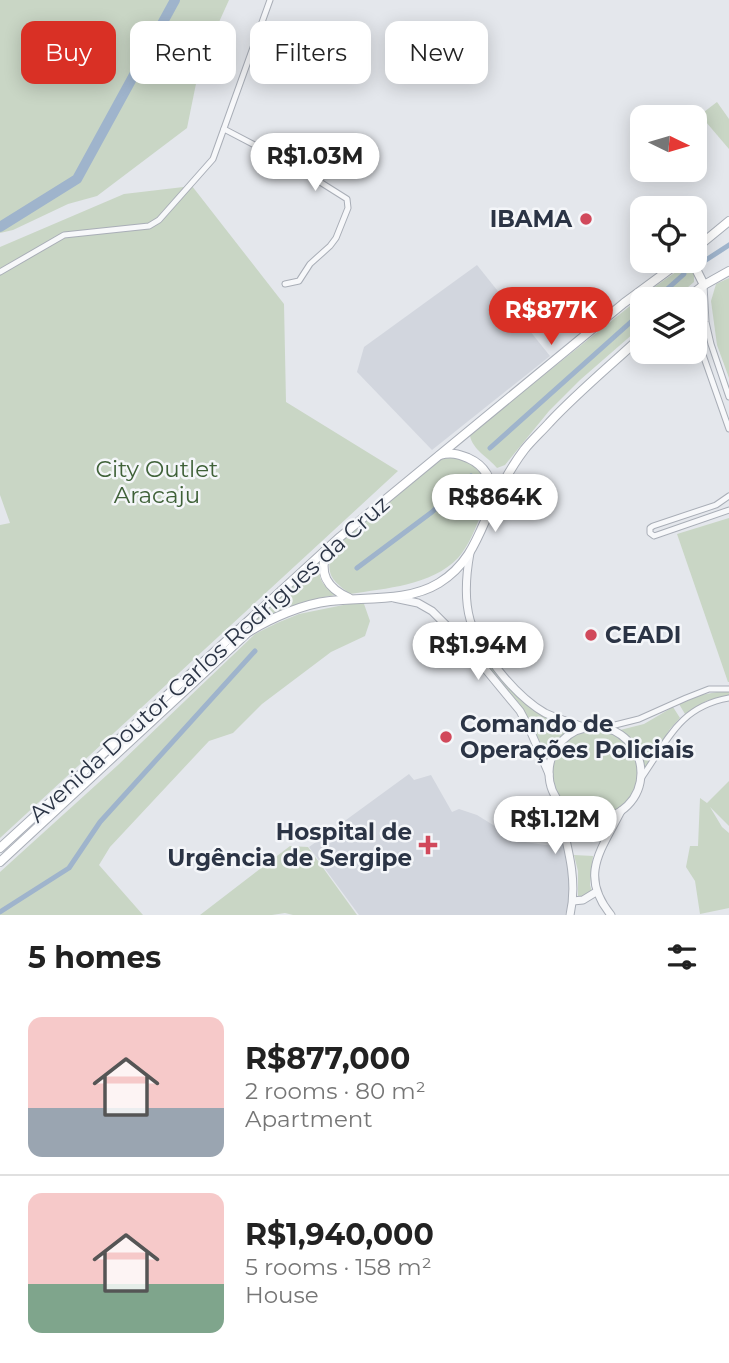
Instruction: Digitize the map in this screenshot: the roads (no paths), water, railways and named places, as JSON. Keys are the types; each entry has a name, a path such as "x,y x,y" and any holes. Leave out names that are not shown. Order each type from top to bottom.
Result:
{"main road":[{"path":"707,239 729,221"},
{"path":"713,234 729,230"},
{"path":"701,287 729,271"},
{"name":"Avenida Doutor Carlos Rodrigues da Cruz","path":"0,848 328,547 624,303 665,273"},
{"path":"698,273 704,285"},
{"path":"390,597 414,593 437,584 455,572 470,553 509,471 526,447 564,407 630,347"},
{"path":"439,456 457,454 482,467 490,480 493,503"},
{"path":"328,547 324,558 325,579 335,591 351,599"},
{"name":"Avenida Doutor Carlos Rodrigues da Cruz","path":"0,862 247,633 281,614 326,601 390,597"}],"street":[{"path":"0,272 64,236 149,226 155,223 215,155 270,0"},
{"path":"224,129 293,165 347,199 348,208 344,221 330,246 313,260 299,281 285,284"},
{"path":"704,285 706,322 729,397"},
{"path":"706,364 729,429"},
{"path":"729,496 716,505 653,526 649,531 654,536 729,510"},
{"path":"470,553 466,591 469,619 480,645 517,692 531,704 553,716 586,728 603,728 639,719 709,690 729,688"},
{"path":"390,597 418,603 432,611 463,642 520,711 549,775 556,798 573,877 570,915"},
{"path":"481,664 488,657"},
{"path":"611,915 596,892 596,864 622,810 635,795 640,780 683,718 700,706 729,698"},
{"path":"549,775 551,759 561,742 586,728"},
{"path":"603,728 619,734 631,745 639,764 640,780"},
{"path":"556,798 563,806 583,818 610,817 622,810"},
{"path":"573,901 589,898 596,892"}],"waterway":[{"path":"0,227 77,179 175,0"},
{"path":"707,259 729,245"},
{"path":"669,287 684,274"},
{"path":"490,448 630,323"},
{"path":"357,568 432,512 471,476"},
{"path":"0,912 69,868 100,822 255,651"}],"place":[{"name":"IBAMA","path":"586,219"},
{"name":"CEADI","path":"591,635"},
{"name":"Comando de Operações Policiais","path":"446,737"},
{"name":"Hospital de Urgência de Sergipe","path":"428,845"}],"park label":[{"name":"City Outlet Aracaju","path":"157,482"}]}
